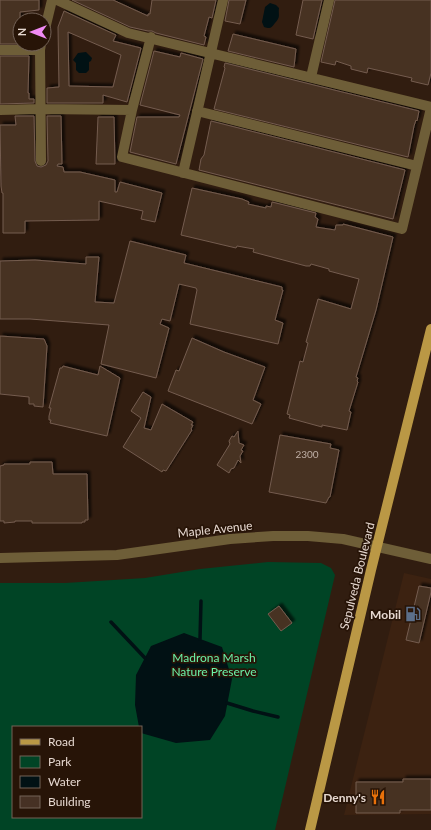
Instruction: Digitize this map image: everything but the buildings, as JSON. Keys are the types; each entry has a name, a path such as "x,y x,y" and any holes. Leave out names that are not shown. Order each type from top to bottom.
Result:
{"main road":[{"name":"Sepulveda Boulevard","path":"310,830 377,546 431,329"}],"street":[{"path":"49,12 52,0"},
{"path":"57,0 128,33 151,37 431,107 402,229 122,157 132,110 151,37"},
{"path":"183,173 223,0"},
{"path":"311,77 329,0"},
{"path":"0,50 12,49"},
{"path":"41,52 41,161"},
{"path":"0,110 132,110"},
{"path":"197,111 417,166"},
{"name":"Maple Avenue","path":"0,558 117,555 230,540 273,536 308,536 343,539 431,559"}],"shaded area":[{"path":"404,573 431,579 431,814 344,815"}],"green space":[{"name":"Madrona Marsh Nature Preserve","path":"268,562 321,563 331,568 335,575 275,830 0,830 0,583 65,583 145,578 200,569"}],"water":[{"path":"270,3 279,8 279,16 273,26 268,28 264,27 262,22 265,7"},
{"path":"86,52 92,58 89,62 89,70 86,73 79,73 76,70 76,63 73,60 78,53"},
{"path":"184,633 222,647 232,679 225,716 210,740 176,743 142,733 142,726 139,726 135,705 136,675 151,646"}],"waterway":[{"path":"200,639 201,601"},
{"path":"111,622 145,658"},
{"path":"227,703 278,717"}],"place":[{"name":"Mobil","path":"413,614"},
{"name":"Denny's","path":"378,797"}]}
